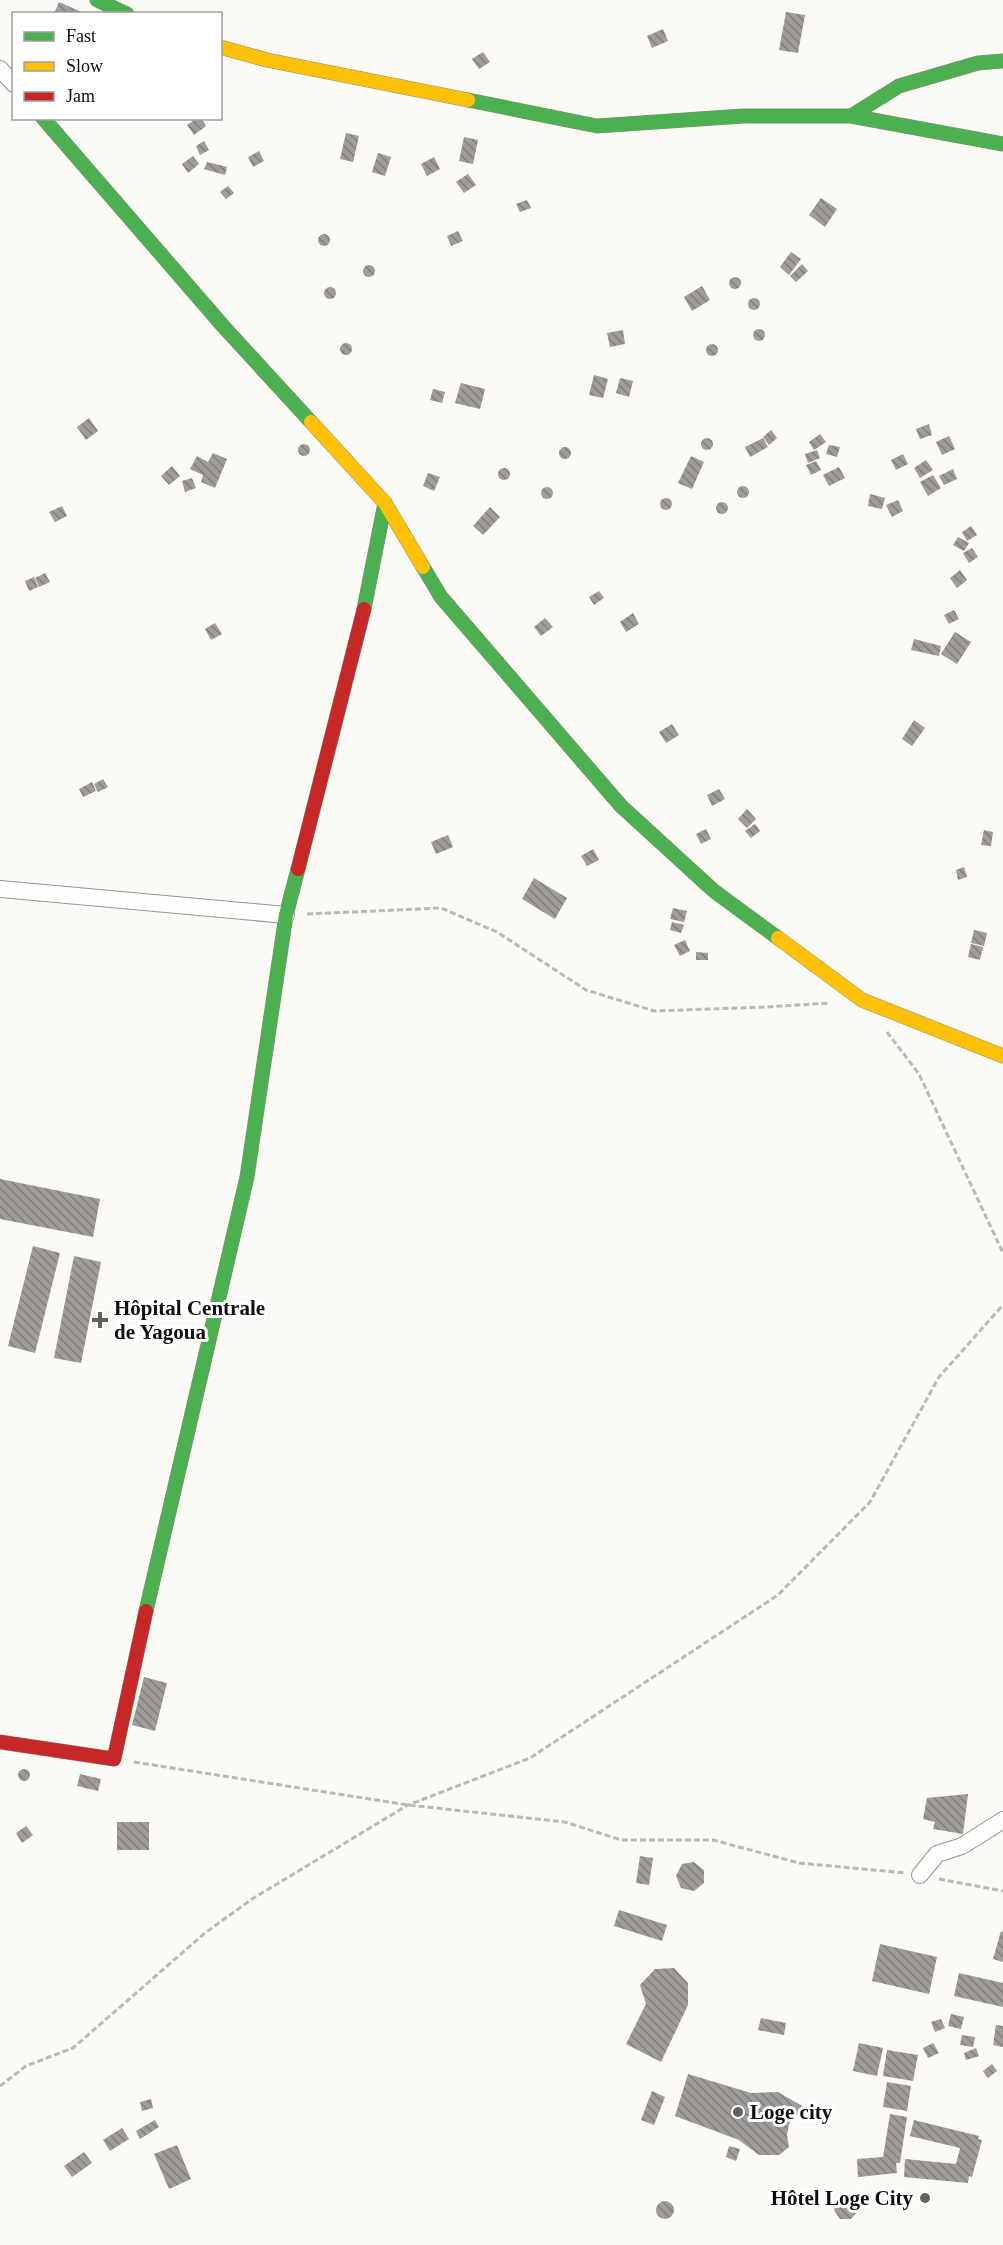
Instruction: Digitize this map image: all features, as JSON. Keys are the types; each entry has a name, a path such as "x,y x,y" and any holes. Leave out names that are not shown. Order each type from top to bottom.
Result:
{"street":[{"path":"96,0 123,12"},
{"path":"222,48 278,62 597,126 743,116 851,116 1003,144"},
{"path":"851,116 899,86 978,63 1003,61"},
{"path":"0,69 12,82"},
{"path":"45,120 223,326 385,503 441,597 621,806 714,891 862,1000 1003,1056"},
{"path":"0,1742 114,1759 247,1177 286,915 362,618 385,503"},
{"path":"0,889 286,915"},
{"path":"920,1875 937,1854 962,1846 1003,1820"}],"path":[{"path":"286,915 441,908 497,932 586,990 654,1011 830,1003"},
{"path":"884,1028 919,1074 1003,1253"},
{"path":"0,2086 26,2066 73,2048 205,1933 252,1899 408,1805 530,1758 778,1595 870,1502 939,1377 1003,1305"},
{"path":"114,1759 408,1805 565,1822 621,1839 714,1840 799,1863 920,1875 1003,1891"}],"building":[{"path":"59,2 82,12 55,12"},
{"path":"786,12 805,15 798,53 779,50"},
{"path":"663,29 668,41 652,48 647,36"},
{"path":"483,52 490,62 479,69 472,59"},
{"path":"194,120 202,120 206,126 194,135 187,125"},
{"path":"346,133 359,136 353,162 340,159"},
{"path":"464,137 478,140 473,164 459,161"},
{"path":"204,141 209,150 200,155 196,146"},
{"path":"259,151 264,161 253,167 248,157"},
{"path":"378,153 391,157 385,176 372,172"},
{"path":"193,156 199,164 188,173 182,164"},
{"path":"434,157 440,169 427,176 421,164"},
{"path":"207,162 227,167 225,175 204,169"},
{"path":"468,174 476,185 464,193 456,182"},
{"path":"228,186 234,193 226,199 220,192"},
{"path":"821,198 837,209 825,227 809,215"},
{"path":"527,200 531,208 520,212 516,204"},
{"path":"458,231 463,241 451,246 447,236"},
{"path":"326,234 330,240 326,246 322,246 318,238"},
{"path":"791,252 801,259 789,275 780,267"},
{"path":"802,264 808,271 796,282 790,276"},
{"path":"371,265 375,271 371,277 367,277 363,269"},
{"path":"737,277 741,283 737,289 733,289 729,281"},
{"path":"702,286 710,300 692,311 684,297"},
{"path":"332,287 336,293 332,299 328,299 324,291"},
{"path":"756,298 760,304 756,310 752,310 748,302"},
{"path":"761,329 765,335 761,341 757,341 753,333"},
{"path":"623,330 625,344 610,347 607,333"},
{"path":"348,343 352,349 348,355 344,355 340,347"},
{"path":"714,344 718,350 714,356 710,356 706,348"},
{"path":"594,375 608,379 603,398 589,395"},
{"path":"620,378 633,381 629,397 616,393"},
{"path":"461,383 485,389 480,409 455,403"},
{"path":"433,389 445,392 442,403 430,400"},
{"path":"89,418 98,431 86,440 77,427"},
{"path":"929,424 932,435 920,439 916,429"},
{"path":"771,430 777,438 769,445 763,437"},
{"path":"820,434 826,442 814,450 809,442"},
{"path":"949,436 955,449 942,455 936,442"},
{"path":"709,438 713,444 709,450 705,450 701,442"},
{"path":"763,438 768,447 750,457 745,447"},
{"path":"306,444 310,450 306,456 302,456 298,448"},
{"path":"829,445 840,447 837,457 826,454"},
{"path":"567,447 571,453 567,459 563,459 559,451"},
{"path":"817,450 820,458 808,463 805,454"},
{"path":"213,453 227,459 215,488 201,482 203,475 190,469 197,456 208,462"},
{"path":"903,454 908,464 896,470 891,460"},
{"path":"691,456 704,462 692,489 678,483"},
{"path":"926,460 933,470 920,478 914,468"},
{"path":"816,461 821,470 811,475 806,465"},
{"path":"172,466 180,476 169,485 161,476"},
{"path":"839,467 845,478 829,486 823,475"},
{"path":"506,468 510,474 506,480 502,480 498,472"},
{"path":"953,469 957,479 944,485 939,476"},
{"path":"428,473 440,477 434,491 423,486"},
{"path":"933,475 941,488 928,496 920,482"},
{"path":"192,478 196,488 185,492 182,481"},
{"path":"745,486 749,492 745,498 741,498 737,490"},
{"path":"549,487 553,493 549,499 545,499 541,491"},
{"path":"870,494 885,498 882,509 868,506"},
{"path":"668,498 672,504 668,510 664,510 660,502"},
{"path":"898,500 903,511 892,517 886,505"},
{"path":"724,502 728,508 724,514 720,514 716,506"},
{"path":"62,506 67,516 55,522 49,512"},
{"path":"490,507 500,517 483,535 473,526"},
{"path":"971,526 977,535 967,541 962,532"},
{"path":"958,537 969,543 964,551 953,545"},
{"path":"972,548 978,557 969,563 963,553"},
{"path":"960,570 967,580 957,588 950,578"},
{"path":"45,573 50,582 39,587 35,578"},
{"path":"34,577 38,587 29,591 25,581"},
{"path":"599,591 604,598 594,605 589,597"},
{"path":"954,610 959,619 949,624 944,615"},
{"path":"633,613 639,624 626,632 620,622"},
{"path":"545,618 553,627 541,636 534,627"},
{"path":"215,623 222,634 211,640 205,629"},
{"path":"955,632 971,642 957,664 941,654"},
{"path":"914,639 941,646 939,656 911,650"},
{"path":"914,720 925,728 912,746 902,739"},
{"path":"672,724 679,735 666,743 659,732"},
{"path":"103,779 108,787 98,792 94,784"},
{"path":"92,782 96,791 83,797 79,789"},
{"path":"719,789 725,799 712,806 707,795"},
{"path":"747,809 756,819 747,828 738,819"},
{"path":"755,824 760,831 751,838 745,831"},
{"path":"706,829 711,839 701,844 696,834"},
{"path":"984,830 993,832 991,846 981,845"},
{"path":"448,835 453,847 436,854 431,842"},
{"path":"593,849 599,860 587,866 581,856"},
{"path":"964,867 967,877 958,880 956,870"},
{"path":"534,878 567,898 555,919 522,899"},
{"path":"673,908 687,911 684,922 670,919"},
{"path":"672,922 684,925 681,933 670,930"},
{"path":"974,930 987,933 984,946 971,943"},
{"path":"685,940 690,951 680,956 674,945"},
{"path":"971,944 983,947 980,960 968,957"},
{"path":"696,952 708,953 708,960 696,960"},
{"path":"0,1179 100,1199 93,1237 0,1219"},
{"path":"33,1246 60,1253 35,1353 8,1346"},
{"path":"74,1256 101,1262 81,1363 54,1358"},
{"path":"144,1677 167,1683 155,1731 132,1725"},
{"path":"24,1769 30,1775 24,1781 18,1775"},
{"path":"80,1774 101,1779 98,1791 77,1786"},
{"path":"968,1794 963,1834 933,1829 935,1822 923,1819 927,1798"},
{"path":"117,1822 149,1822 149,1850 117,1850"},
{"path":"26,1826 33,1835 22,1843 16,1833"},
{"path":"640,1856 653,1858 649,1885 636,1883"},
{"path":"694,1862 704,1870 704,1883 694,1891 681,1888 676,1876 682,1864"},
{"path":"619,1910 667,1925 662,1941 614,1926"},
{"path":"1001,1931 1003,1932 1003,1962 993,1959"},
{"path":"880,1944 937,1957 929,1994 872,1981"},
{"path":"674,1968 688,1983 688,2005 661,2062 626,2044 646,2004 640,1985 655,1969"},
{"path":"959,1973 1003,1983 1003,2007 954,1996"},
{"path":"951,2014 964,2017 961,2029 948,2026"},
{"path":"761,2018 786,2023 784,2035 758,2030"},
{"path":"941,2019 945,2028 935,2032 931,2022"},
{"path":"996,2025 1003,2026 1003,2047 993,2045"},
{"path":"962,2035 975,2037 973,2047 960,2045"},
{"path":"859,2043 883,2048 877,2076 853,2071"},
{"path":"933,2043 939,2053 928,2058 923,2048"},
{"path":"976,2048 979,2056 966,2060 964,2053"},
{"path":"887,2050 918,2055 913,2081 883,2076"},
{"path":"992,2064 997,2071 988,2078 983,2071"},
{"name":"Loge city","path":"688,2074 751,2093 778,2092 804,2107 789,2124 787,2135 789,2147 779,2155 759,2155 739,2140 675,2116"},
{"path":"887,2082 911,2086 907,2111 883,2107"},
{"path":"652,2091 665,2097 654,2125 641,2120"},
{"path":"151,2099 153,2108 142,2111 140,2102"},
{"path":"890,2114 907,2117 900,2163 896,2163 897,2173 858,2177 857,2159 883,2157"},
{"path":"155,2120 159,2127 140,2139 136,2131"},
{"path":"914,2120 979,2136 978,2139 982,2140 972,2177 969,2176 968,2183 904,2177 905,2159 956,2164 960,2148 910,2136"},
{"path":"122,2128 129,2139 110,2151 103,2140"},
{"path":"177,2145 191,2179 169,2189 154,2154"},
{"path":"729,2146 740,2149 736,2161 726,2157"},
{"path":"84,2152 92,2163 72,2177 64,2166"},
{"path":"846,2196 856,2201 858,2211 851,2219 840,2219 834,2210 837,2200"},
{"path":"665,2201 671,2204 674,2210 671,2216 665,2219 659,2216 656,2210 659,2204"}],"traffic: fast":[{"path":"97,0 123,12"},
{"path":"851,116 899,86 978,63 1003,61"},
{"path":"468,100 597,126 743,116 851,116 1003,144"},
{"path":"45,120 223,326 311,422"},
{"path":"364,609 385,503"},
{"path":"423,567 441,597 621,806 714,891 778,938"},
{"path":"146,1611 247,1177 286,915 298,869"}],"traffic: slow":[{"path":"222,48 267,60 468,100"},
{"path":"311,422 385,503 423,567"},
{"path":"778,938 862,1000 1003,1056"}],"traffic: jam":[{"path":"298,869 364,609"},
{"path":"0,1742 114,1759 146,1611"}],"place":[{"name":"Hôpital Centrale de Yagoua","path":"100,1320"},
{"name":"Loge city","path":"738,2112"},
{"name":"Hôtel Loge City","path":"925,2198"}]}
